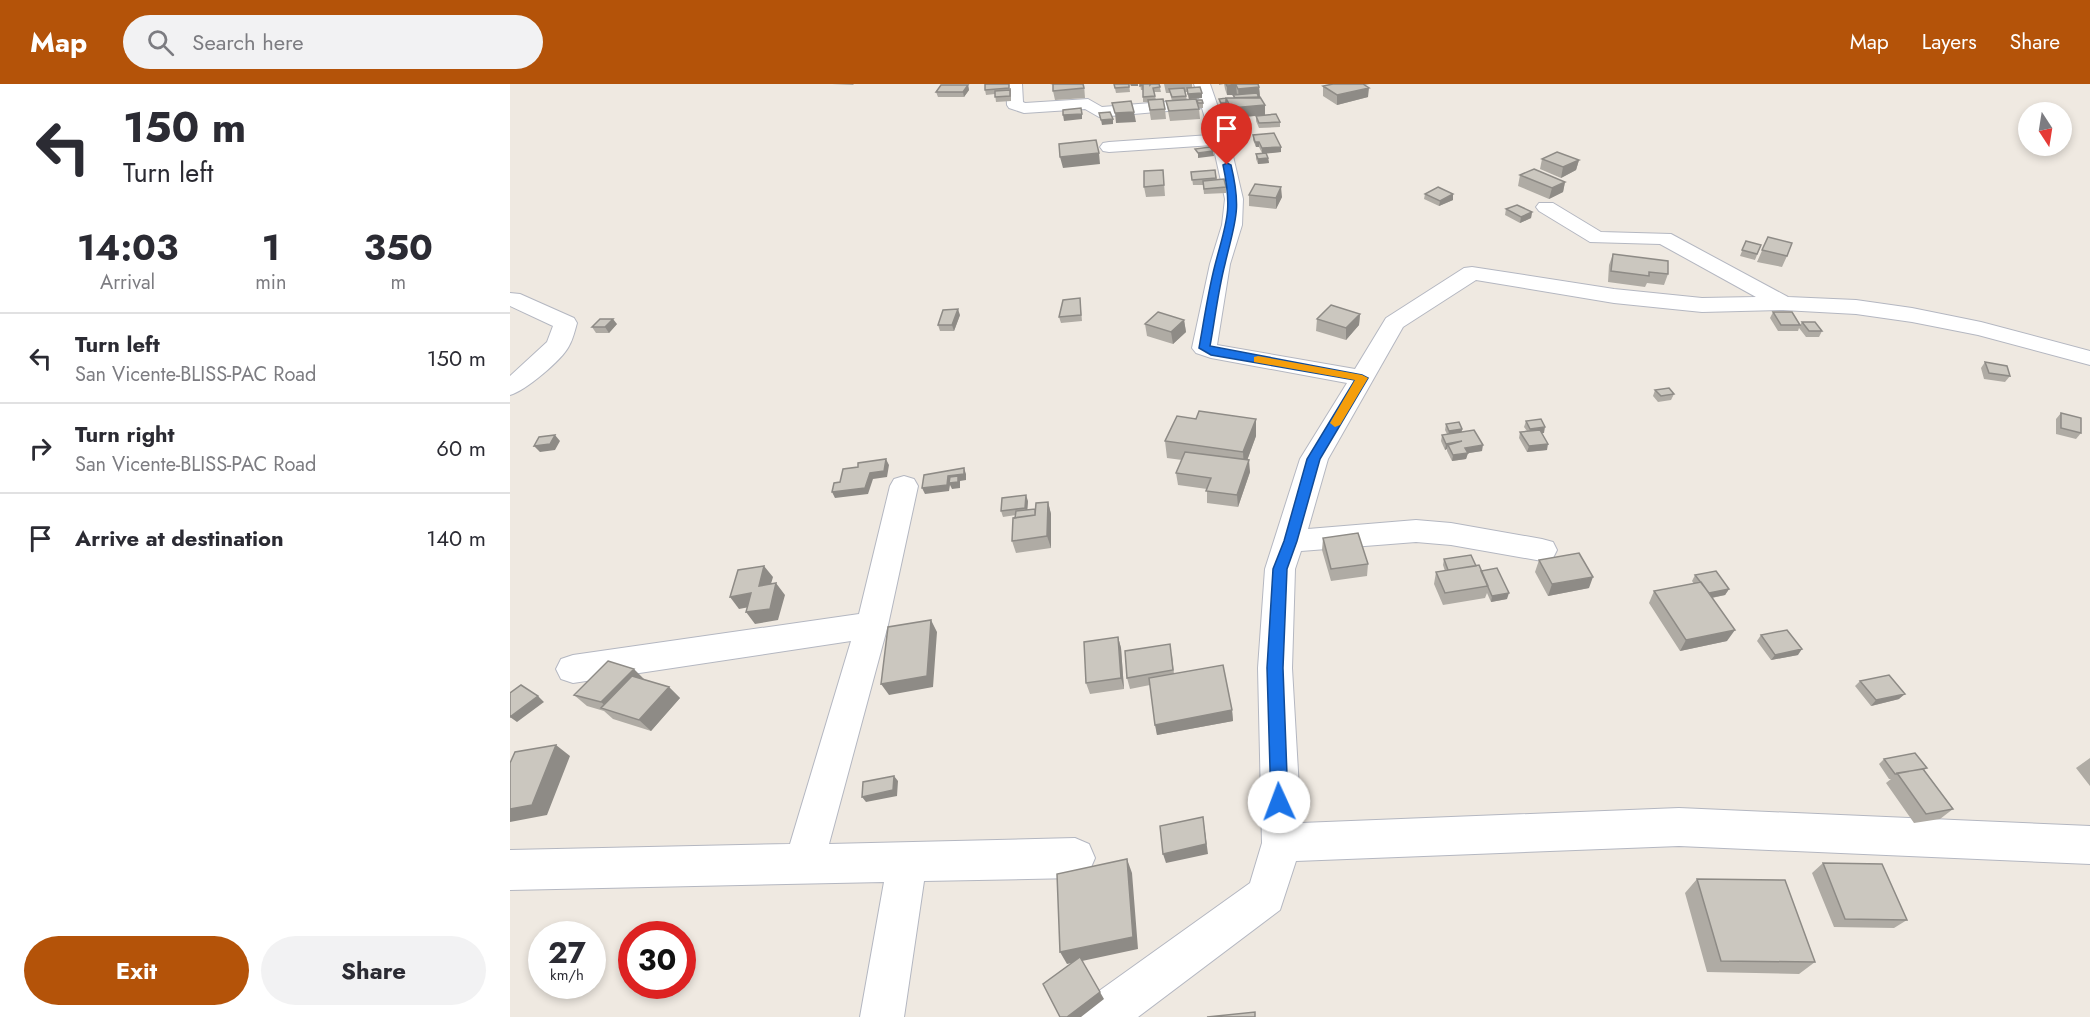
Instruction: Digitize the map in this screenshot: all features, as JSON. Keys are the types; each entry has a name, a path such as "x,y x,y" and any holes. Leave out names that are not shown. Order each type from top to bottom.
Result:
{"street":[{"path":"1014,84 1015,105 1024,108 1088,105 1096,111 1107,112 1205,94 1220,139 1233,192 1234,209 1227,244 1220,264 1204,348 1362,378"},
{"path":"1109,147 1220,139"},
{"path":"1546,207 1597,238 1664,238 1783,303"},
{"path":"1101,1017 1266,896 1282,843 1275,668 1280,569 1314,459 1394,323 1420,304 1472,273 1614,296 1701,305 1783,303 1856,307 1982,328 2090,358"},
{"path":"510,387 522,379 558,345 566,323 512,299"},
{"path":"804,864 872,626 904,486"},
{"path":"1290,541 1416,531 1451,534 1542,550"},
{"path":"573,669 872,626"},
{"path":"1282,843 1679,828 2090,845"},
{"path":"510,870 1075,858"},
{"path":"882,1017 907,862"}],"building":[{"path":"985,84 1009,84 1009,88 985,90"},
{"path":"1053,84 1083,84 1084,88 1053,91"},
{"path":"1114,84 1129,84 1129,87 1115,88"},
{"path":"1140,84 1159,84 1160,87 1153,88 1155,96 1143,97 1143,85 1140,86"},
{"path":"1226,84 1258,84 1259,87 1238,89 1236,85 1227,86"},
{"path":"1363,84 1369,88 1337,95 1323,86"},
{"path":"941,85 968,85 963,92 936,92"},
{"path":"1200,87 1202,93 1188,94 1187,88"},
{"path":"1184,88 1186,96 1172,97 1169,89"},
{"path":"1010,90 1010,96 995,97 995,91"},
{"path":"1257,93 1259,98 1235,98 1233,95"},
{"path":"1260,97 1265,105 1231,108 1226,98"},
{"path":"1226,98 1226,103 1221,103 1219,99"},
{"path":"1163,99 1165,109 1150,110 1148,100"},
{"path":"1196,99 1199,109 1169,111 1166,101"},
{"path":"1131,101 1134,112 1115,113 1112,103"},
{"path":"1081,108 1082,114 1063,115 1063,110"},
{"path":"1110,112 1113,119 1101,120 1099,113"},
{"path":"1276,114 1280,122 1259,123 1256,116"},
{"path":"1274,133 1281,147 1262,148 1259,142 1255,142 1253,135"},
{"path":"1096,140 1099,153 1060,157 1059,144"},
{"path":"1210,147 1213,151 1198,153 1195,149"},
{"path":"1557,152 1579,160 1563,167 1542,159"},
{"path":"1266,153 1268,158 1258,159 1256,154"},
{"path":"1534,169 1565,182 1552,188 1520,175"},
{"path":"1163,170 1164,185 1144,187 1144,171"},
{"path":"1215,170 1216,178 1192,180 1191,172"},
{"path":"1224,179 1226,187 1204,189 1203,181"},
{"path":"1255,184 1281,187 1276,198 1249,195"},
{"path":"1438,187 1453,194 1440,201 1425,194"},
{"path":"1517,205 1532,212 1521,217 1506,209"},
{"path":"1768,237 1792,243 1787,256 1762,250"},
{"path":"1746,241 1761,245 1757,254 1742,250"},
{"path":"1613,254 1668,261 1668,274 1649,272 1649,276 1611,271"},
{"path":"1080,298 1081,315 1059,317 1063,300"},
{"path":"1331,305 1360,314 1346,328 1317,319"},
{"path":"958,309 952,325 938,325 943,310"},
{"path":"1158,312 1184,320 1171,332 1145,324"},
{"path":"1773,312 1792,312 1800,325 1781,325"},
{"path":"600,319 613,319 605,327 592,327"},
{"path":"1802,322 1815,322 1822,331 1809,331"},
{"path":"1985,362 2007,366 2010,376 1989,373"},
{"path":"1669,388 1674,394 1661,396 1655,390"},
{"path":"1199,411 1256,419 1243,452 1165,441 1177,416 1196,419"},
{"path":"2061,413 2081,418 2081,433 2061,428"},
{"path":"1541,419 1545,427 1530,429 1526,421"},
{"path":"1459,422 1462,429 1449,431 1446,424"},
{"path":"1474,430 1483,445 1465,448 1468,453 1453,455 1448,445 1462,441 1446,444 1442,435"},
{"path":"1540,430 1548,444 1529,446 1520,432"},
{"path":"555,435 550,444 534,446 539,437"},
{"path":"1185,452 1249,460 1237,495 1206,491 1211,478 1176,473"},
{"path":"886,459 884,471 870,473 865,488 832,492 834,483 840,482 843,469 858,467 858,463"},
{"path":"964,468 964,474 948,476 947,485 922,488 924,475"},
{"path":"958,476 958,482 949,483 950,477"},
{"path":"1026,495 1025,508 1001,511 1002,498"},
{"path":"1048,502 1047,536 1012,541 1013,518 1035,515 1036,503"},
{"path":"1035,509 1035,515 1015,518 1016,511"},
{"path":"1358,533 1368,564 1331,569 1323,538"},
{"path":"1579,553 1593,577 1552,584 1539,560"},
{"path":"1471,555 1476,566 1448,570 1444,559"},
{"path":"1479,565 1488,586 1445,593 1436,572"},
{"path":"764,566 759,586 776,583 770,609 746,612 751,593 730,597 738,570"},
{"path":"1497,568 1509,593 1492,596 1481,571"},
{"path":"1716,571 1729,589 1709,593 1695,575"},
{"path":"1701,582 1735,630 1686,640 1654,591"},
{"path":"931,620 927,676 881,684 888,627"},
{"path":"1787,630 1802,649 1775,655 1761,635"},
{"path":"1118,637 1121,678 1086,683 1084,642"},
{"path":"1170,644 1173,670 1127,678 1125,651"},
{"path":"608,661 634,669 601,702 574,695"},
{"path":"1223,665 1232,710 1155,725 1149,678"},
{"path":"1889,675 1905,694 1876,700 1860,681"},
{"path":"632,676 669,687 639,720 601,708"},
{"path":"521,685 538,696 510,717 510,693"},
{"path":"556,745 532,805 510,809 510,763 515,752"},
{"path":"1915,753 1927,768 1895,774 1884,759"},
{"path":"1923,769 1953,809 1926,814 1897,773"},
{"path":"894,776 893,790 862,797 863,782"},
{"path":"1203,817 1206,844 1163,854 1160,826"},
{"path":"1127,859 1133,937 1060,952 1057,874"},
{"path":"1823,863 1882,864 1907,920 1845,919"},
{"path":"1697,879 1785,880 1815,962 1721,961"},
{"path":"1080,957 1100,992 1067,1017 1060,1017 1043,984"},
{"path":"1255,1012 1255,1017 1207,1017"}],"slow traffic":[{"path":"1258,360 1362,378 1335,423"}],"route":[{"path":"1227,165 1234,200 1232,225 1220,264 1204,348 1362,378 1314,459 1280,569 1275,668 1279,802"}]}
